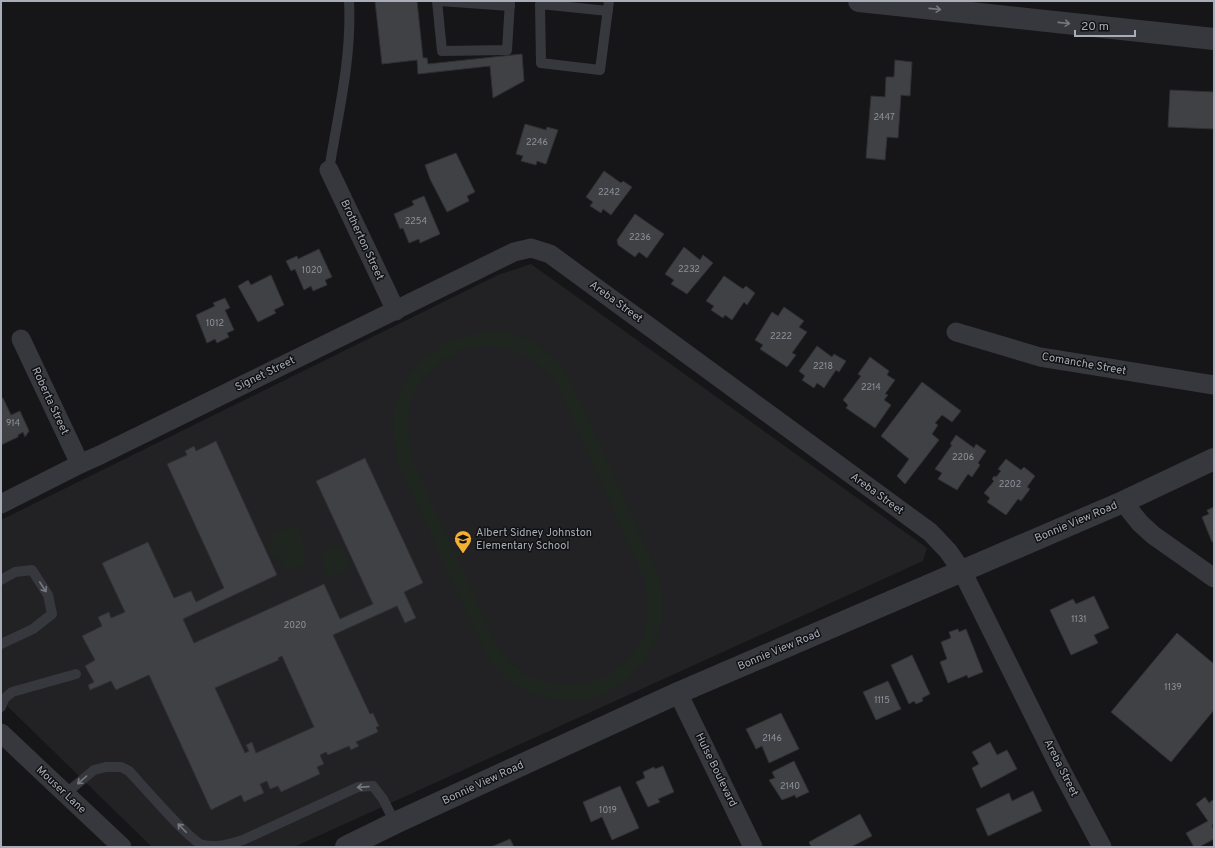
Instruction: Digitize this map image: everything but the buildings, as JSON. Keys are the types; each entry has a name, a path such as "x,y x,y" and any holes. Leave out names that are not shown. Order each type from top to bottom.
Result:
{"street":[{"path":"859,1 882,2 1214,39"},
{"name":"Brotherton Street","path":"329,170 396,311"},
{"name":"Signet Street","path":"1,504 514,252 531,248"},
{"name":"Areba Street","path":"531,248 550,254 930,532 948,551 962,571 1059,766 1102,847"},
{"name":"Comanche Street","path":"956,332 1040,357 1214,385"},
{"name":"Roberta Street","path":"21,339 80,464"},
{"name":"Bonnie View Road","path":"346,847 678,693 1123,502 1214,459"},
{"path":"1123,502 1140,524 1153,535 1214,578"},
{"name":"Hulse Boulevard","path":"678,693 753,847"},
{"name":"Mouser Lane","path":"1,733 122,847"}],"lane":[{"path":"329,170 348,52 350,15 349,1"},
{"path":"438,1 510,4 507,50 442,51 438,1"},
{"path":"540,4 608,6 600,70 541,63 540,4"},
{"path":"1,580 15,572 32,570 48,595 52,614 33,628 1,644"},
{"path":"1,707 4,699 12,692 76,674"},
{"path":"65,794 94,770 121,767 129,772 201,845 211,847 226,845 243,840 358,787 373,786 383,799 395,823"}],"shaded area":[{"name":"Albert Sidney Johnston Elementary School","path":"531,264 927,548 923,561 294,847 152,847 1,700 1,520 498,275"},
{"path":"479,332 509,332 536,343 561,364 576,392 660,577 663,615 655,642 649,653 633,673 613,689 603,694 576,700 548,698 521,688 498,672 486,655 398,463 392,428 394,410 399,395 410,373 420,361 450,340","holes":["485,346 508,349 527,356 548,372 559,389 645,582 648,610 644,635 629,659 606,676 581,685 553,684 528,676 512,664 498,648 413,461 408,430 410,405 420,382 440,362 464,349"]},
{"path":"288,527 299,529 304,545 304,562 309,563 308,566 303,565 290,570 285,569 279,559 270,554 268,549 269,540 275,533"},
{"path":"334,545 342,548 350,559 347,570 334,578 328,575 325,570 322,558 324,555 320,552 322,549 326,552"}],"place":[{"name":"Albert Sidney Johnston Elementary School","path":"463,554"}]}
